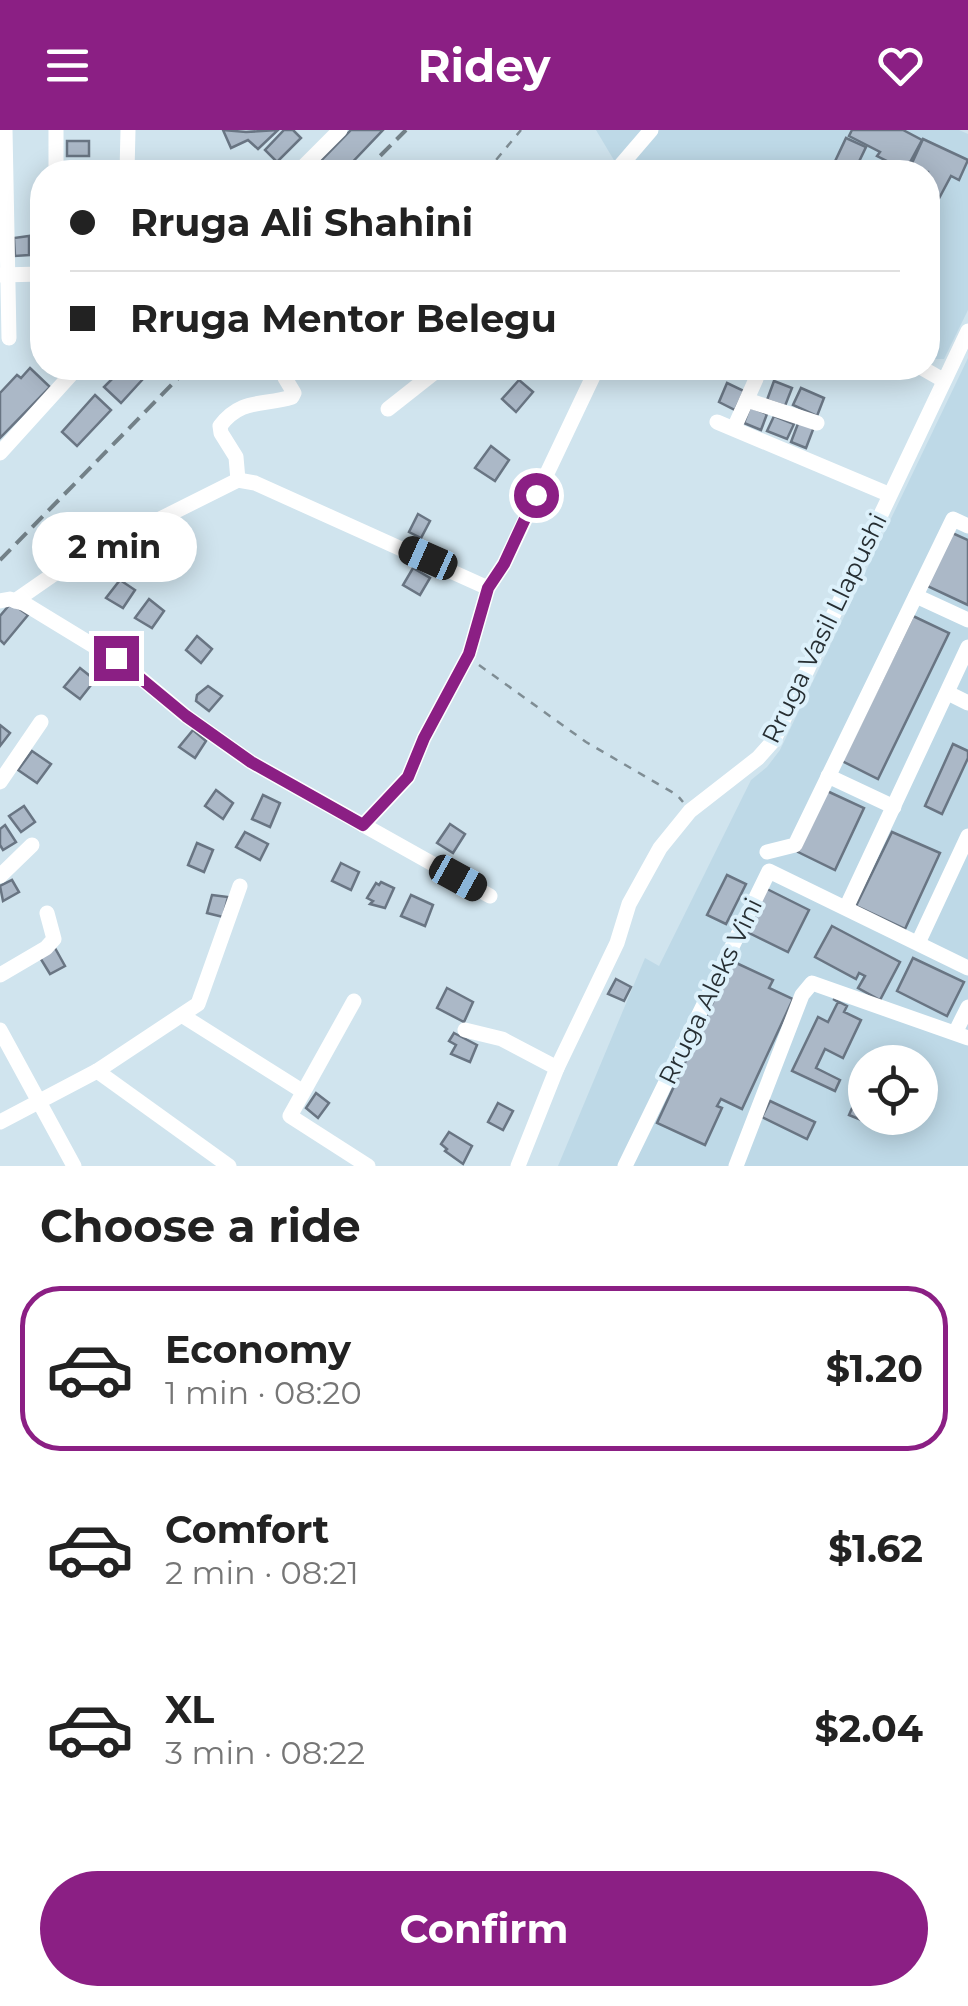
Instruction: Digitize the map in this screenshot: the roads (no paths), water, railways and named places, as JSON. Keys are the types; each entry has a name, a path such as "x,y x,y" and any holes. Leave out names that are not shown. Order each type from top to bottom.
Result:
{"street":[{"path":"5,130 3,275 8,338"},
{"path":"56,130 56,160"},
{"path":"127,160 128,130"},
{"path":"310,160 340,130"},
{"path":"625,160 651,130"},
{"path":"3,275 30,274"},
{"name":"Rruga Vasil Llapushi","path":"518,1166 557,1068 617,943 629,904 666,838 690,811 758,758 774,740 968,330"},
{"path":"0,454 66,380"},
{"path":"238,480 236,457 220,426 234,412 256,402 292,398 294,392 286,380"},
{"path":"388,410 425,380"},
{"path":"363,825 408,777 469,654 488,588 504,564 591,380"},
{"path":"734,428 756,380"},
{"path":"747,400 816,423"},
{"path":"717,422 888,494"},
{"path":"8,601 64,568 238,480 256,483 355,525 488,588"},
{"path":"766,852 795,845 953,519 968,526"},
{"path":"916,596 968,620"},
{"path":"8,601 125,665 186,716 251,762 490,896"},
{"path":"846,908 968,647"},
{"path":"948,693 968,703"},
{"path":"0,782 41,722"},
{"path":"828,776 894,807"},
{"path":"918,944 968,836"},
{"path":"0,876 32,845"},
{"name":"Rruga Aleks Vini","path":"625,1166 769,872 968,968"},
{"path":"0,1122 97,1071 198,1004 240,886"},
{"path":"0,975 46,948 54,939 47,913"},
{"path":"736,1166 802,996 812,983 962,1035 968,1007"},
{"path":"354,1002 290,1112 293,1119 368,1166"},
{"path":"184,1016 302,1091"},
{"path":"464,1030 518,1045 557,1068"},
{"path":"2,1040 74,1166"},
{"path":"97,1071 229,1166"}],"railway":[{"path":"376,160 406,130"},
{"path":"0,560 176,380"}]}
